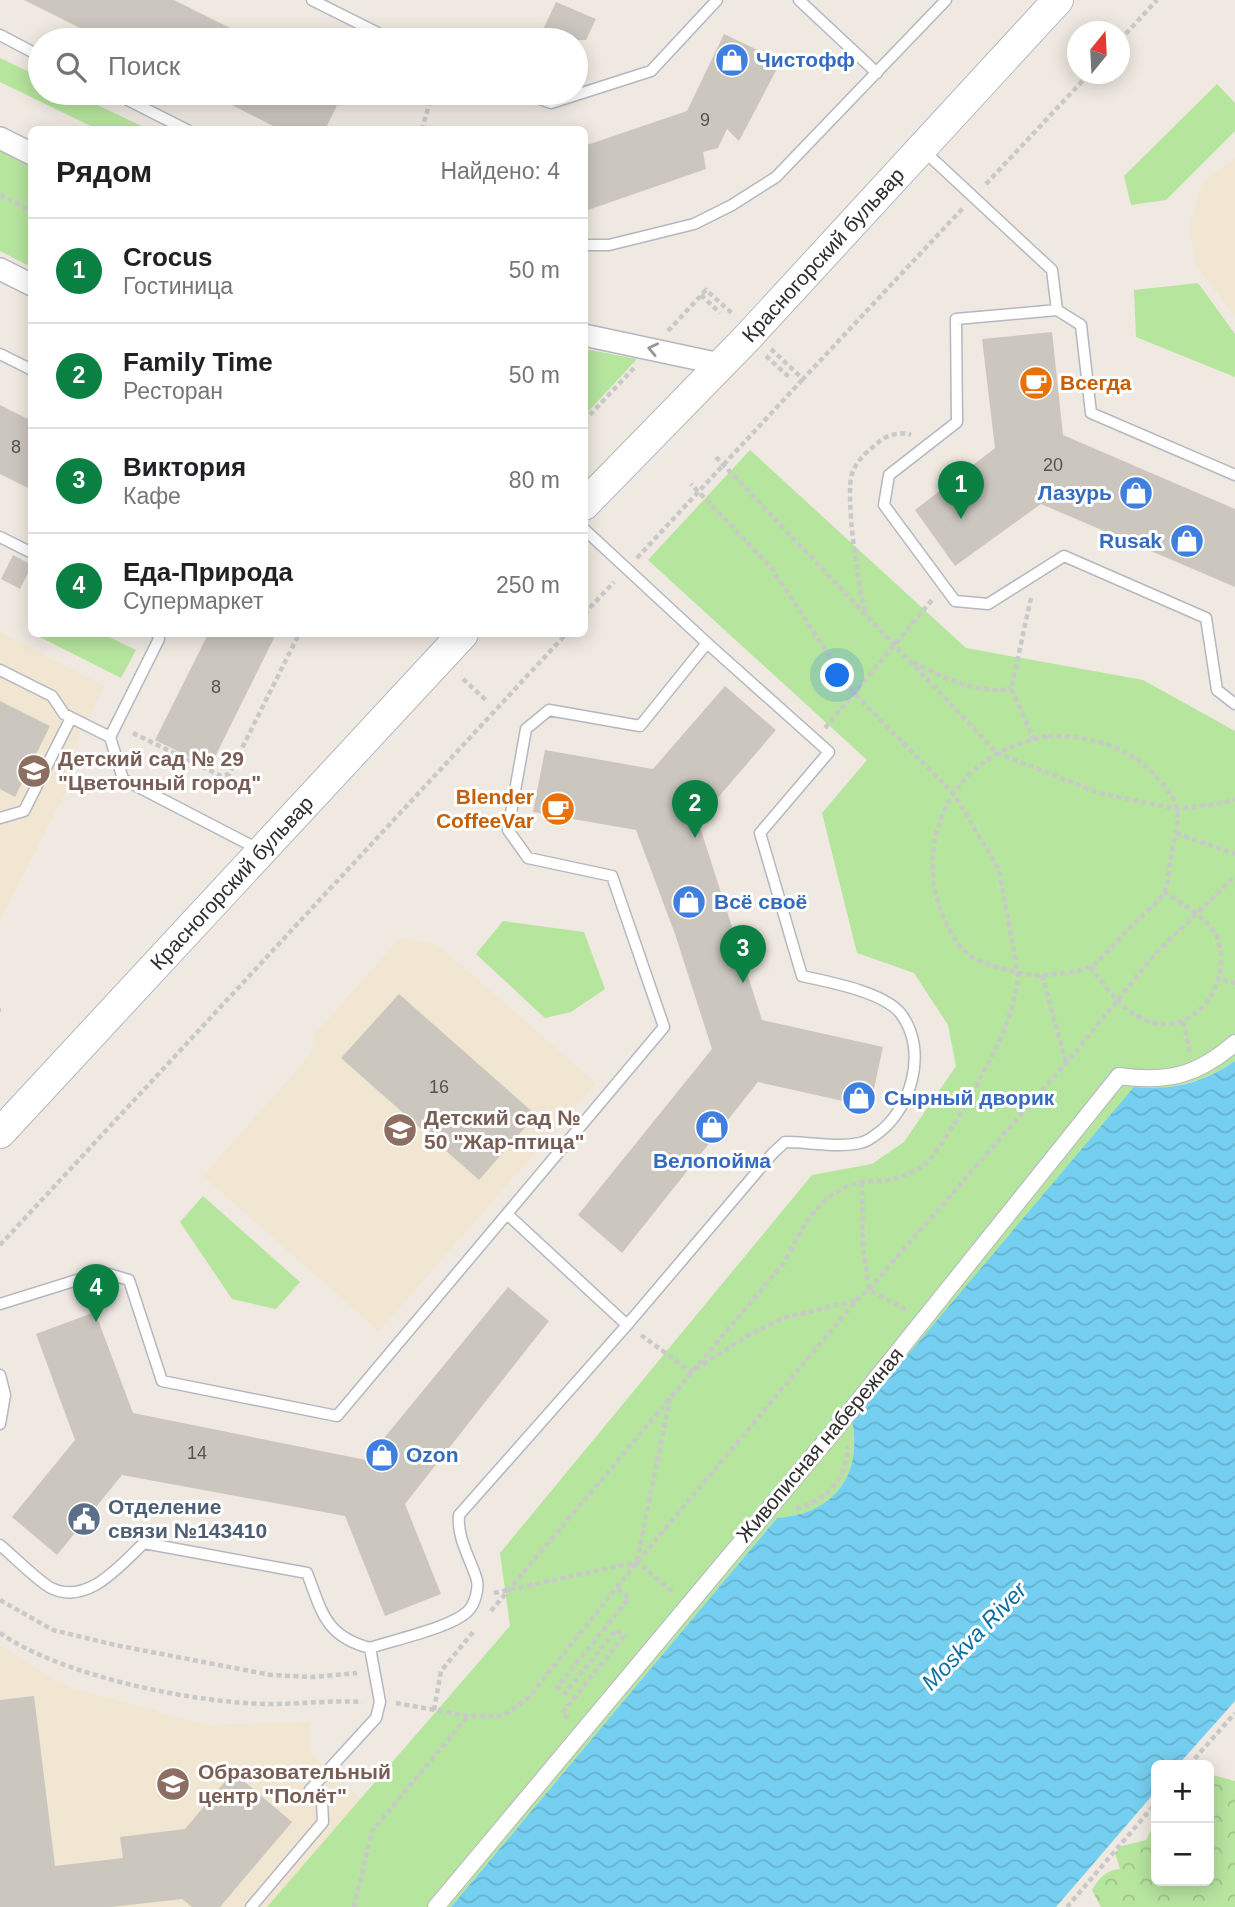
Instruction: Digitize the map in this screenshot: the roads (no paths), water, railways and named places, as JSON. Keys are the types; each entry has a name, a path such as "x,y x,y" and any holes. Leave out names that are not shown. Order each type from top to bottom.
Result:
{"main road":[{"name":"Красногорский бульвар","path":"588,501 747,338 1058,0"},
{"name":"Красногорский бульвар","path":"4,1121 262,851 460,637"}],"street":[{"path":"0,138 28,152"},
{"path":"0,270 28,283"},
{"path":"588,336 720,364"},
{"name":"Живописная набережная","path":"436,1907 844,1419 1119,1076 1169,1078 1216,1059 1235,1043"}],"lane":[{"path":"312,0 368,28"},
{"path":"588,91 651,71 717,0"},
{"path":"800,0 877,73"},
{"path":"588,245 609,246 694,224 732,205 776,177 946,0"},
{"path":"0,35 28,50"},
{"path":"138,105 179,126"},
{"path":"922,149 1052,270 1057,310"},
{"path":"1235,475 1091,413 1081,325 1057,310 956,319 957,422 889,475 884,505 955,601 989,604 1064,556 1206,618 1217,690 1235,704"},
{"path":"0,354 28,368"},
{"path":"0,1545 51,1588 70,1591 93,1588 144,1543 307,1573 335,1633 370,1648 454,1620 468,1611 478,1581 458,1530 458,1515 785,1142 863,1143 884,1130 900,1112 911,1086 913,1037 900,1012 881,999 858,989 802,976 760,834 829,752 588,533"},
{"path":"0,537 28,551"},
{"path":"158,637 110,737 123,779 262,851"},
{"path":"0,1304 93,1275 109,1274 129,1280 162,1381 337,1416 664,1027 612,876 528,858 508,830 526,729 549,710 640,726 707,643"},
{"path":"0,670 52,696 64,714 110,737"},
{"path":"0,818 24,811 71,718"},
{"path":"506,1214 627,1325"},
{"path":"0,1375 5,1395 0,1424"},
{"path":"251,1907 323,1822 322,1801 310,1790 376,1718 380,1702 370,1648"}],"water":[{"name":"Moskva River","path":"1235,1061 1235,1701 1182,1760 1151,1760 1151,1797 1056,1907 451,1907 777,1518 814,1509 840,1489 853,1459 852,1421 1134,1087 1161,1088 1187,1084"}],"place":[{"name":"Чистофф","path":"732,60"},
{"name":"Всегда","path":"1036,383"},
{"name":"Лазурь","path":"1136,493"},
{"name":"Crocus","path":"961,519"},
{"name":"Rusak","path":"1187,541"},
{"name":"Детский сад № 29 \"Цветочный город\"","path":"34,771"},
{"name":"Blender CoffeeVar","path":"558,809"},
{"name":"Family Time","path":"695,838"},
{"name":"Всё своё","path":"689,902"},
{"name":"Виктория","path":"743,983"},
{"name":"Сырный дворик","path":"859,1098"},
{"name":"Велопойма","path":"712,1127"},
{"name":"Детский сад № 50 \"Жар-птица\"","path":"400,1130"},
{"name":"Еда-Природа","path":"96,1322"},
{"name":"Ozon","path":"382,1455"},
{"name":"Отделение связи №143410","path":"84,1519"},
{"name":"Образовательный центр \"Полёт\"","path":"173,1784"}]}
